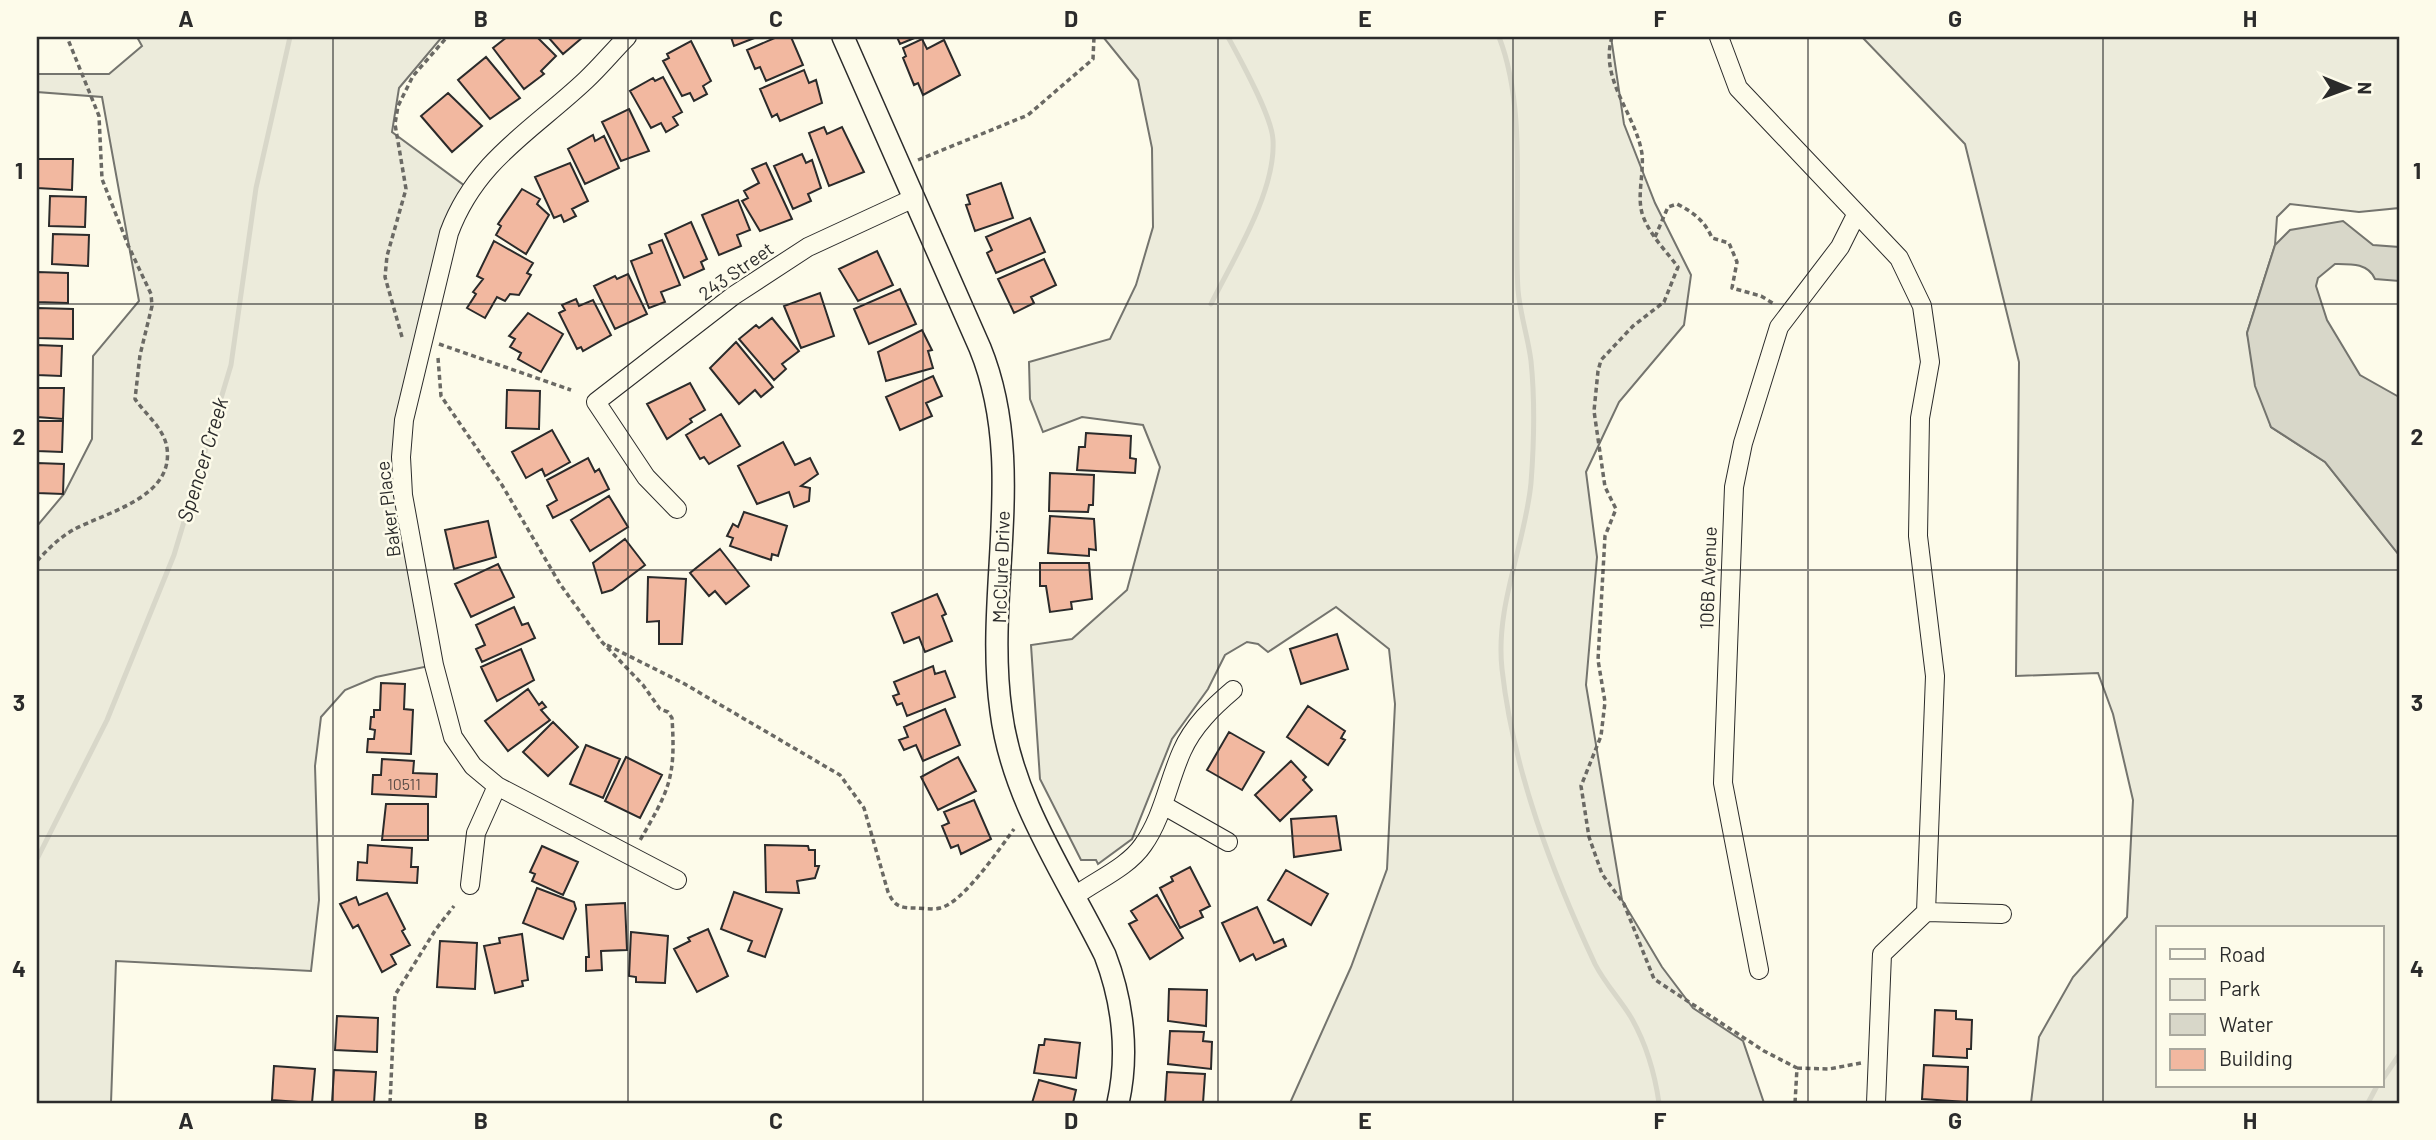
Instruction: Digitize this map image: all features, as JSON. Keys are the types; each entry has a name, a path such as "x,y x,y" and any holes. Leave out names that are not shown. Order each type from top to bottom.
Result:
{"street":[{"name":"Baker Place","path":"627,37 587,79 486,167 469,189 449,233 404,420 403,495 445,712 465,757 497,786 677,880"},
{"name":"McClure Drive","path":"843,37 980,348 996,398 1005,466 997,674 1001,712 1009,752 1023,794 1105,954 1117,990 1124,1048 1118,1103"},
{"path":"1720,37 1738,89 1899,258 1922,306 1930,362 1920,418 1918,536 1935,676 1926,912 1882,954 1876,1103"},
{"name":"243 Street","path":"677,509 646,477 596,402 733,296 808,247 914,198"},
{"name":"106B Avenue","path":"1759,970 1723,783 1734,487 1743,443 1779,327 1840,247 1856,215"},
{"path":"1075,896 1131,859 1142,847 1163,804 1183,750 1196,727 1233,690"},
{"path":"470,885 476,833 497,786"},
{"path":"1163,804 1228,842"},
{"path":"1926,912 2002,914"}],"path":[{"path":"37,561 54,542 71,531 144,497 164,472 167,448 157,424 135,399 140,355 152,306 151,294 102,179 99,116 68,37"},
{"path":"402,337 385,277 387,256 406,189 395,124 398,106 413,76 447,37"},
{"path":"910,165 1028,115 1093,59 1094,37"},
{"path":"1612,37 1610,44 1615,88 1639,140 1642,156 1641,211 1678,267 1678,273 1664,302 1601,360 1593,402 1605,487 1616,509 1605,536 1598,660 1605,702 1601,736 1581,786 1590,837 1602,874 1624,904 1654,979 1764,1051 1797,1068 1829,1069 1877,1060"},
{"path":"1656,237 1668,207 1677,204 1693,212 1707,227 1712,238 1728,243 1737,262 1732,288 1761,296 1781,309"},
{"path":"572,390 438,344 441,396 502,485 560,584 602,642 643,685 660,709 673,718 673,775 667,792 638,844"},
{"path":"602,642 683,683 840,775 864,808 888,892 893,903 902,908 940,908 948,904 970,884 1014,829"},
{"path":"390,1103 395,995 436,929 454,906"},
{"path":"1795,1103 1797,1068"}],"green space":[{"path":"137,37 442,37 399,88 392,132 469,189 402,438 434,665 376,677 345,690 321,717 315,766 319,900 311,971 116,961 111,1103 37,1103 37,526 64,494 92,439 93,356 139,301 102,97 37,92 37,74 109,74 142,46"},
{"path":"1086,37 1611,37 1624,124 1655,203 1691,275 1684,325 1619,402 1586,472 1597,557 1586,685 1622,900 1662,967 1693,1008 1743,1041 1764,1103 1290,1103 1351,967 1387,869 1395,704 1389,649 1336,607 1268,652 1258,644 1247,642 1225,655 1208,689 1172,739 1132,839 1098,864 1096,860 1081,860 1040,779 1031,645 1072,639 1127,590 1160,467 1143,425 1082,417 1043,432 1030,399 1029,362 1110,339 1136,285 1153,227 1152,148 1138,80 1104,38"},
{"path":"1862,37 2399,37 2399,208 2359,212 2290,204 2277,217 2275,245 2247,333 2271,427 2325,462 2399,555 2399,1103 2031,1103 2039,1037 2073,977 2127,917 2133,800 2113,714 2098,673 2016,676 2019,362 1965,144"}],"water":[{"path":"2343,221 2373,245 2399,247 2399,281 2375,279 2368,270 2358,265 2335,264 2318,278 2316,286 2327,320 2360,375 2399,397 2399,555 2325,462 2271,427 2255,386 2247,333 2275,245 2290,230"}],"building":[{"path":"507,37 538,38 556,56 541,71 544,74 524,89 493,48"},
{"path":"548,37 583,37 563,54"},
{"path":"731,37 757,37 734,46"},
{"path":"777,37 791,37 803,65 766,81 760,67 755,69 747,50"},
{"path":"897,37 917,37 900,44"},
{"path":"922,39 927,49 944,40 960,75 923,95 918,83 914,85 903,58 906,56 903,48"},
{"path":"691,41 711,81 703,86 707,94 694,101 690,93 682,96 663,61 669,58 667,54"},
{"path":"486,57 520,98 490,119 458,80"},
{"path":"804,70 809,83 816,80 822,103 780,121 777,114 772,117 760,89"},
{"path":"663,77 682,112 673,117 678,125 666,132 661,123 651,128 630,91 653,78 655,81"},
{"path":"448,93 482,126 452,152 421,116"},
{"path":"629,109 649,151 621,161 602,122"},
{"path":"824,127 827,134 842,127 864,172 829,186 809,133"},
{"path":"593,135 595,141 604,136 619,168 585,184 568,149"},
{"path":"802,154 806,163 812,160 821,188 808,194 811,201 793,209 774,166"},
{"path":"38,159 73,159 72,190 37,188"},
{"path":"570,163 588,201 572,209 576,216 564,222 561,215 554,218 535,177"},
{"path":"766,163 792,219 760,231 742,201 748,198 744,191 759,183 752,169"},
{"path":"1001,183 1013,218 975,231 966,205 970,204 967,195"},
{"path":"522,189 540,199 537,204 549,215 526,254 496,235 501,226 498,224"},
{"path":"50,196 86,197 85,227 49,226"},
{"path":"738,200 750,230 737,235 741,246 719,255 702,215"},
{"path":"1030,218 1045,252 996,273 987,253 992,250 986,237"},
{"path":"691,222 707,259 701,262 704,269 684,278 665,234"},
{"path":"53,234 89,235 88,266 52,264"},
{"path":"662,240 680,285 661,292 665,302 649,308 631,261 652,253 649,245"},
{"path":"494,241 533,263 527,273 531,275 519,295 510,294 505,301 497,297 485,318 467,308 476,294 473,292 483,279 477,276"},
{"path":"877,251 893,285 858,301 839,269"},
{"path":"1044,259 1056,285 1031,297 1034,303 1014,313 998,279"},
{"path":"37,272 68,273 68,303 37,302"},
{"path":"628,274 647,314 615,329 594,286 615,276 617,279"},
{"path":"900,289 916,324 869,344 854,309"},
{"path":"820,293 834,336 801,348 784,306"},
{"path":"576,299 579,306 593,300 611,335 583,351 581,347 577,349 559,313 565,310 562,305"},
{"path":"37,308 73,309 73,339 37,338"},
{"path":"528,313 563,334 541,372 518,359 521,353 510,347 515,339 509,336"},
{"path":"772,318 799,351 782,364 786,369 774,380 739,339 756,325 759,328"},
{"path":"922,330 932,350 928,351 933,368 886,381 878,352"},
{"path":"736,342 773,387 761,397 755,390 739,404 710,368"},
{"path":"37,345 62,346 61,376 37,375"},
{"path":"933,376 942,396 926,403 932,416 900,430 886,397"},
{"path":"690,383 705,410 667,439 647,404"},
{"path":"37,388 64,388 63,419 37,417"},
{"path":"507,390 540,391 539,429 506,428"},
{"path":"721,414 740,446 709,464 704,457 700,459 686,435"},
{"path":"37,421 63,421 62,452 37,451"},
{"path":"552,430 570,462 545,476 542,469 526,478 512,452"},
{"path":"1086,433 1131,436 1130,458 1136,459 1135,473 1077,470 1079,447 1085,447"},
{"path":"783,442 795,465 810,458 818,474 801,486 810,488 809,501 794,507 789,492 757,504 738,466"},
{"path":"588,458 595,472 599,469 609,489 553,518 547,506 557,500 547,480"},
{"path":"37,463 64,464 63,494 37,493"},
{"path":"1050,473 1094,475 1093,505 1089,505 1088,512 1049,511"},
{"path":"609,496 628,527 590,551 571,520"},
{"path":"744,512 787,526 778,556 772,554 771,560 730,546 733,538 727,536 733,524 738,527"},
{"path":"1050,516 1094,519 1096,550 1089,549 1089,556 1048,553"},
{"path":"488,521 496,557 454,569 445,530"},
{"path":"625,539 645,565 612,590 602,593 593,563"},
{"path":"720,549 749,586 726,604 715,591 709,596 690,573"},
{"path":"1040,563 1089,563 1092,599 1071,602 1072,609 1050,612 1046,586 1040,586"},
{"path":"498,564 514,597 471,617 455,584"},
{"path":"648,577 686,579 682,644 659,644 659,621 647,622"},
{"path":"937,594 946,614 942,616 952,641 925,652 919,637 904,643 892,613"},
{"path":"514,607 522,625 528,623 535,638 482,662 476,649 485,645 476,625"},
{"path":"1337,634 1348,669 1301,684 1290,649"},
{"path":"521,649 534,680 497,701 481,667"},
{"path":"933,666 935,674 945,671 955,697 907,716 902,703 897,705 893,696 899,694 894,682"},
{"path":"381,683 405,684 404,709 413,710 411,754 367,752 368,739 374,739 375,730 370,729 371,717 374,717 374,710 380,710"},
{"path":"528,689 539,705 542,702 546,707 541,710 550,720 508,751 485,721"},
{"path":"1308,706 1345,731 1341,738 1345,740 1328,765 1287,737"},
{"path":"945,709 960,745 923,761 916,745 904,750 899,740 908,737 904,727"},
{"path":"553,722 578,747 548,776 523,752"},
{"path":"1229,732 1264,752 1242,790 1207,770"},
{"path":"586,745 620,759 603,798 570,784"},
{"path":"626,757 662,775 640,818 605,801"},
{"path":"958,757 976,791 938,810 921,777"},
{"path":"382,759 414,761 413,773 437,774 436,797 372,794 373,775 381,775"},
{"path":"1291,761 1306,777 1303,780 1312,790 1280,821 1255,795"},
{"path":"974,800 991,839 961,854 958,845 951,848 942,826 949,823 944,812"},
{"path":"386,804 428,804 428,840 382,840"},
{"path":"1336,816 1341,850 1294,857 1291,819"},
{"path":"368,845 412,848 411,867 418,867 417,883 357,880 358,862 367,863"},
{"path":"765,845 808,846 809,850 815,850 815,866 819,866 815,878 797,881 799,893 766,892"},
{"path":"542,846 578,862 563,895 532,881 535,874 530,872"},
{"path":"1190,867 1210,906 1200,911 1203,917 1180,928 1160,888 1173,881 1171,877"},
{"path":"1286,870 1328,894 1311,925 1268,900"},
{"path":"537,888 574,902 576,909 563,939 523,923"},
{"path":"734,892 782,909 765,957 748,951 752,941 721,929"},
{"path":"387,893 410,945 391,955 396,964 382,972 358,925 353,928 340,904 356,897 359,905"},
{"path":"1157,895 1183,938 1150,959 1129,924 1137,920 1131,911"},
{"path":"625,903 627,950 601,951 602,970 586,971 586,957 589,957 586,905"},
{"path":"1257,907 1274,943 1283,939 1286,946 1256,960 1253,954 1240,961 1222,923"},
{"path":"708,929 728,976 697,992 674,949 690,941 688,938"},
{"path":"631,932 668,936 665,983 636,982 636,977 629,976"},
{"path":"522,934 528,980 522,981 523,986 495,993 484,946 500,943 499,938"},
{"path":"440,941 477,943 475,989 437,987"},
{"path":"1169,989 1207,990 1206,1026 1168,1021"},
{"path":"1935,1010 1956,1011 1956,1019 1972,1020 1971,1049 1967,1049 1967,1058 1933,1056"},
{"path":"337,1016 378,1018 377,1052 335,1050"},
{"path":"1170,1031 1204,1032 1203,1041 1212,1042 1211,1069 1168,1064"},
{"path":"1045,1039 1080,1043 1076,1078 1034,1073 1039,1045 1044,1045"},
{"path":"1924,1065 1968,1067 1967,1102 1922,1099"},
{"path":"274,1066 315,1069 312,1103 272,1100"},
{"path":"334,1070 376,1072 374,1103 332,1103"},
{"path":"1167,1072 1205,1074 1203,1103 1165,1103"},
{"path":"1039,1080 1076,1090 1073,1103 1032,1103"}],"waterway":[{"name":"Spencer Creek","path":"37,859 107,720 174,555 231,365 256,188 290,37"},
{"path":"1211,304 1252,224 1268,181 1272,160 1273,140 1267,117 1228,37"},
{"path":"1499,37 1508,66 1513,97 1518,162 1518,290 1531,361 1534,406 1528,506 1503,622 1502,669 1507,707 1525,782 1550,857 1595,964 1628,1012 1642,1039 1659,1103"},
{"path":"2384,1077 2399,1055"},
{"path":"2368,1103 2376,1088"}]}
